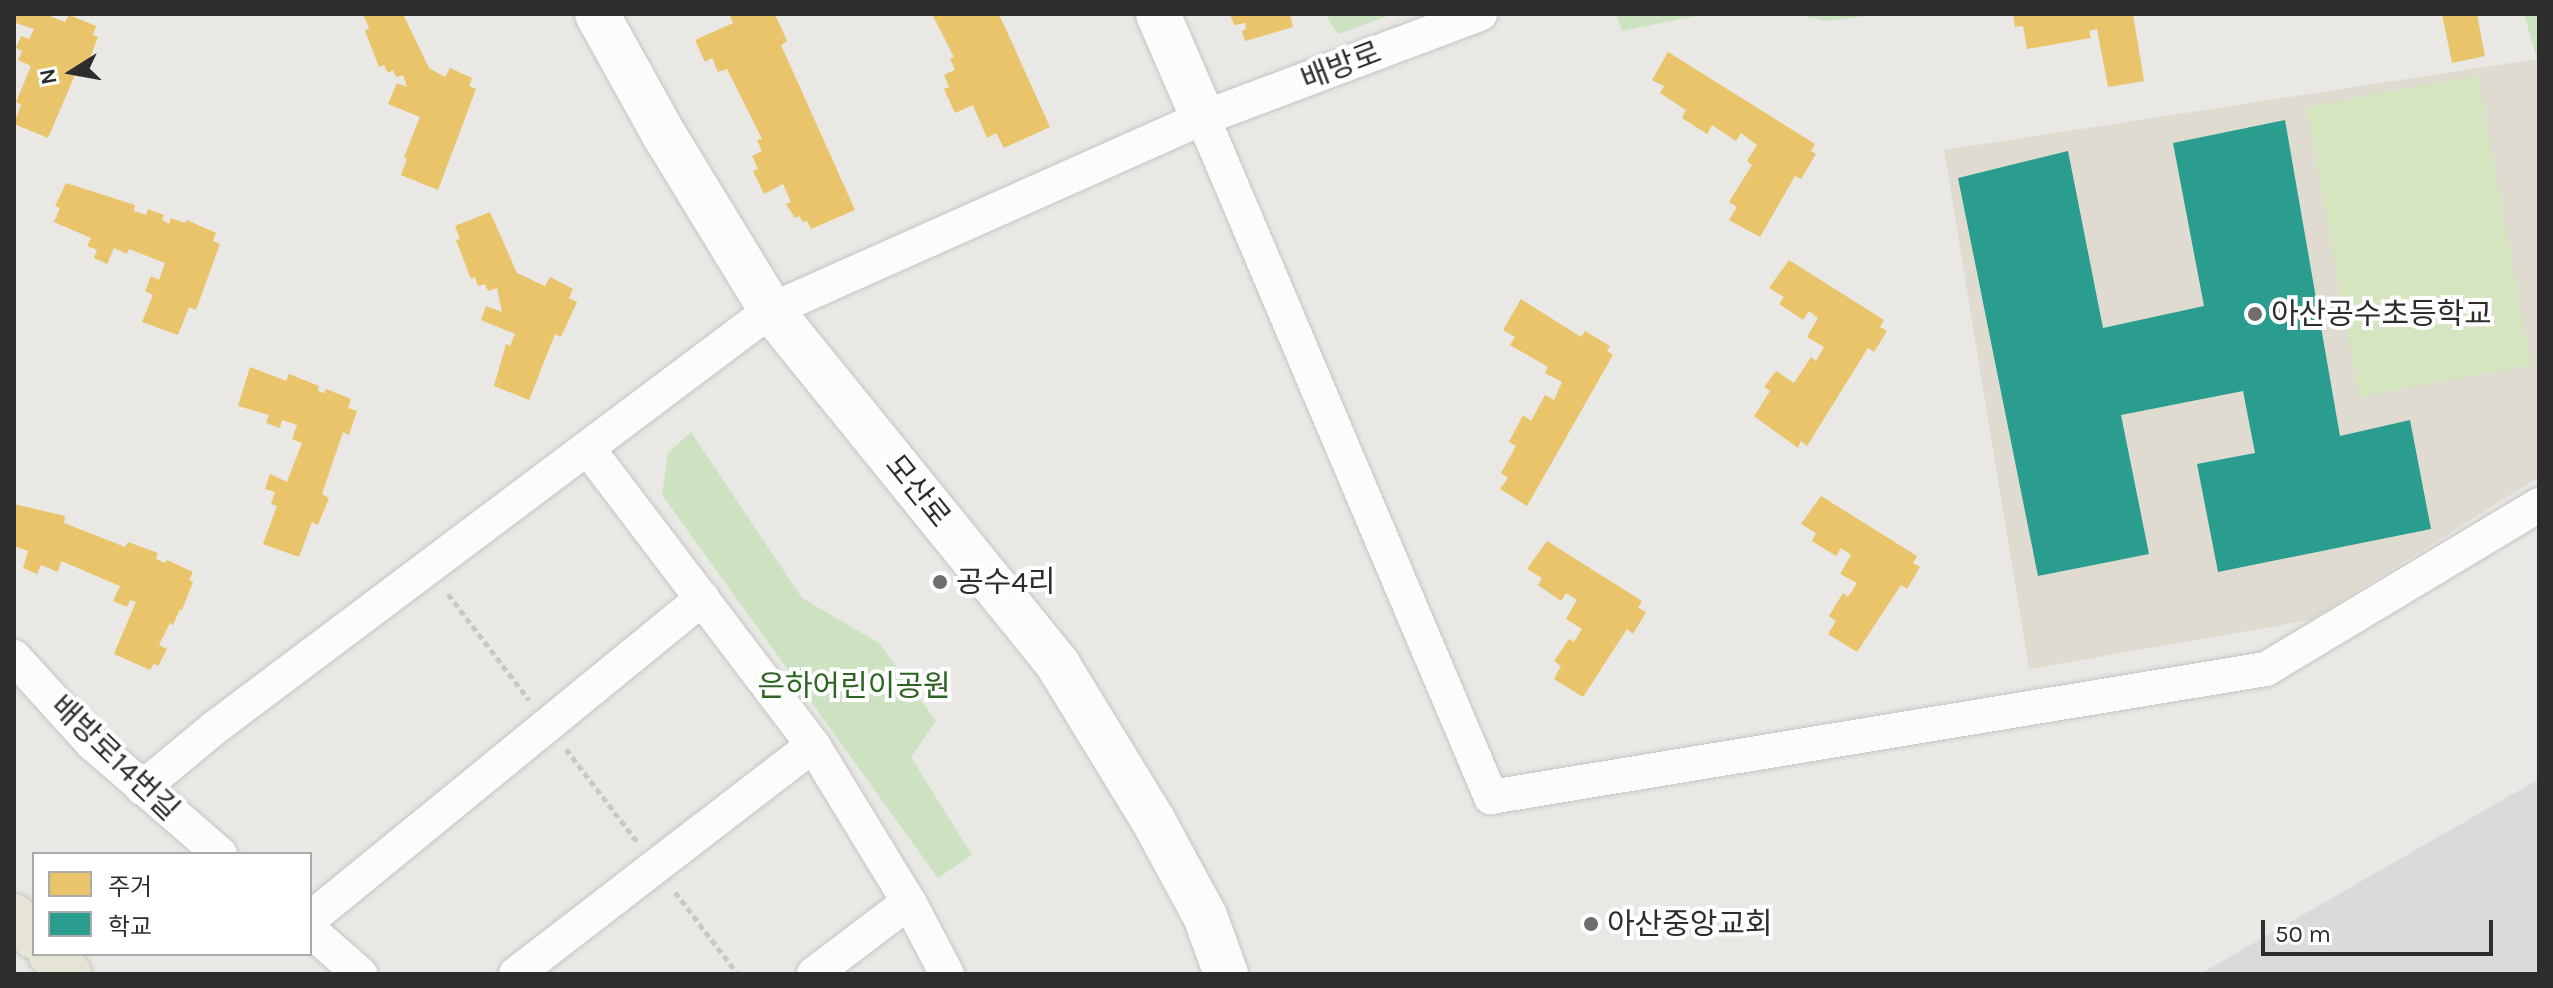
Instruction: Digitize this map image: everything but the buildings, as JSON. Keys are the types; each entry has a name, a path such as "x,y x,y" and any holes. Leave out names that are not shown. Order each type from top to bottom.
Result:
{"main road":[{"path":"14,916 32,935"},
{"path":"52,956 69,974"}],"street":[{"name":"모산로","path":"597,14 663,133 771,310 1058,665 1205,916 1223,973"},
{"path":"1158,14 1491,797 2266,669 2539,505"},
{"name":"배방로","path":"142,788 213,729 589,450 771,310 1203,118 1480,14"},
{"path":"589,450 813,745 909,902 947,974"},
{"path":"312,917 703,598"},
{"name":"배방로14번길","path":"14,657 93,744 218,852"},
{"path":"516,974 813,745"},
{"path":"814,974 909,902"},
{"path":"312,932 360,974"}],"path":[{"path":"448,594 738,974"}],"shaded area":[{"name":"아산공수초등학교","path":"2537,59 2539,477 2311,620 2029,669 1944,150"},
{"path":"2539,779 2539,974 2200,974"}],"green space":[{"path":"1325,14 1393,14 1338,34"},
{"path":"1616,14 1705,14 1622,31"},
{"path":"1793,14 1882,14 1827,21"},
{"path":"2524,14 2539,14 2539,69 2537,59"},
{"path":"2478,75 2531,365 2359,397 2306,107"},
{"name":"은하어린이공원","path":"691,432 802,598 879,643 936,721 911,757 972,855 938,878 662,495 668,453"}],"place":[{"name":"아산공수초등학교","path":"2255,314"},
{"name":"공수4리","path":"940,582"},
{"name":"아산중앙교회","path":"1591,924"}]}
